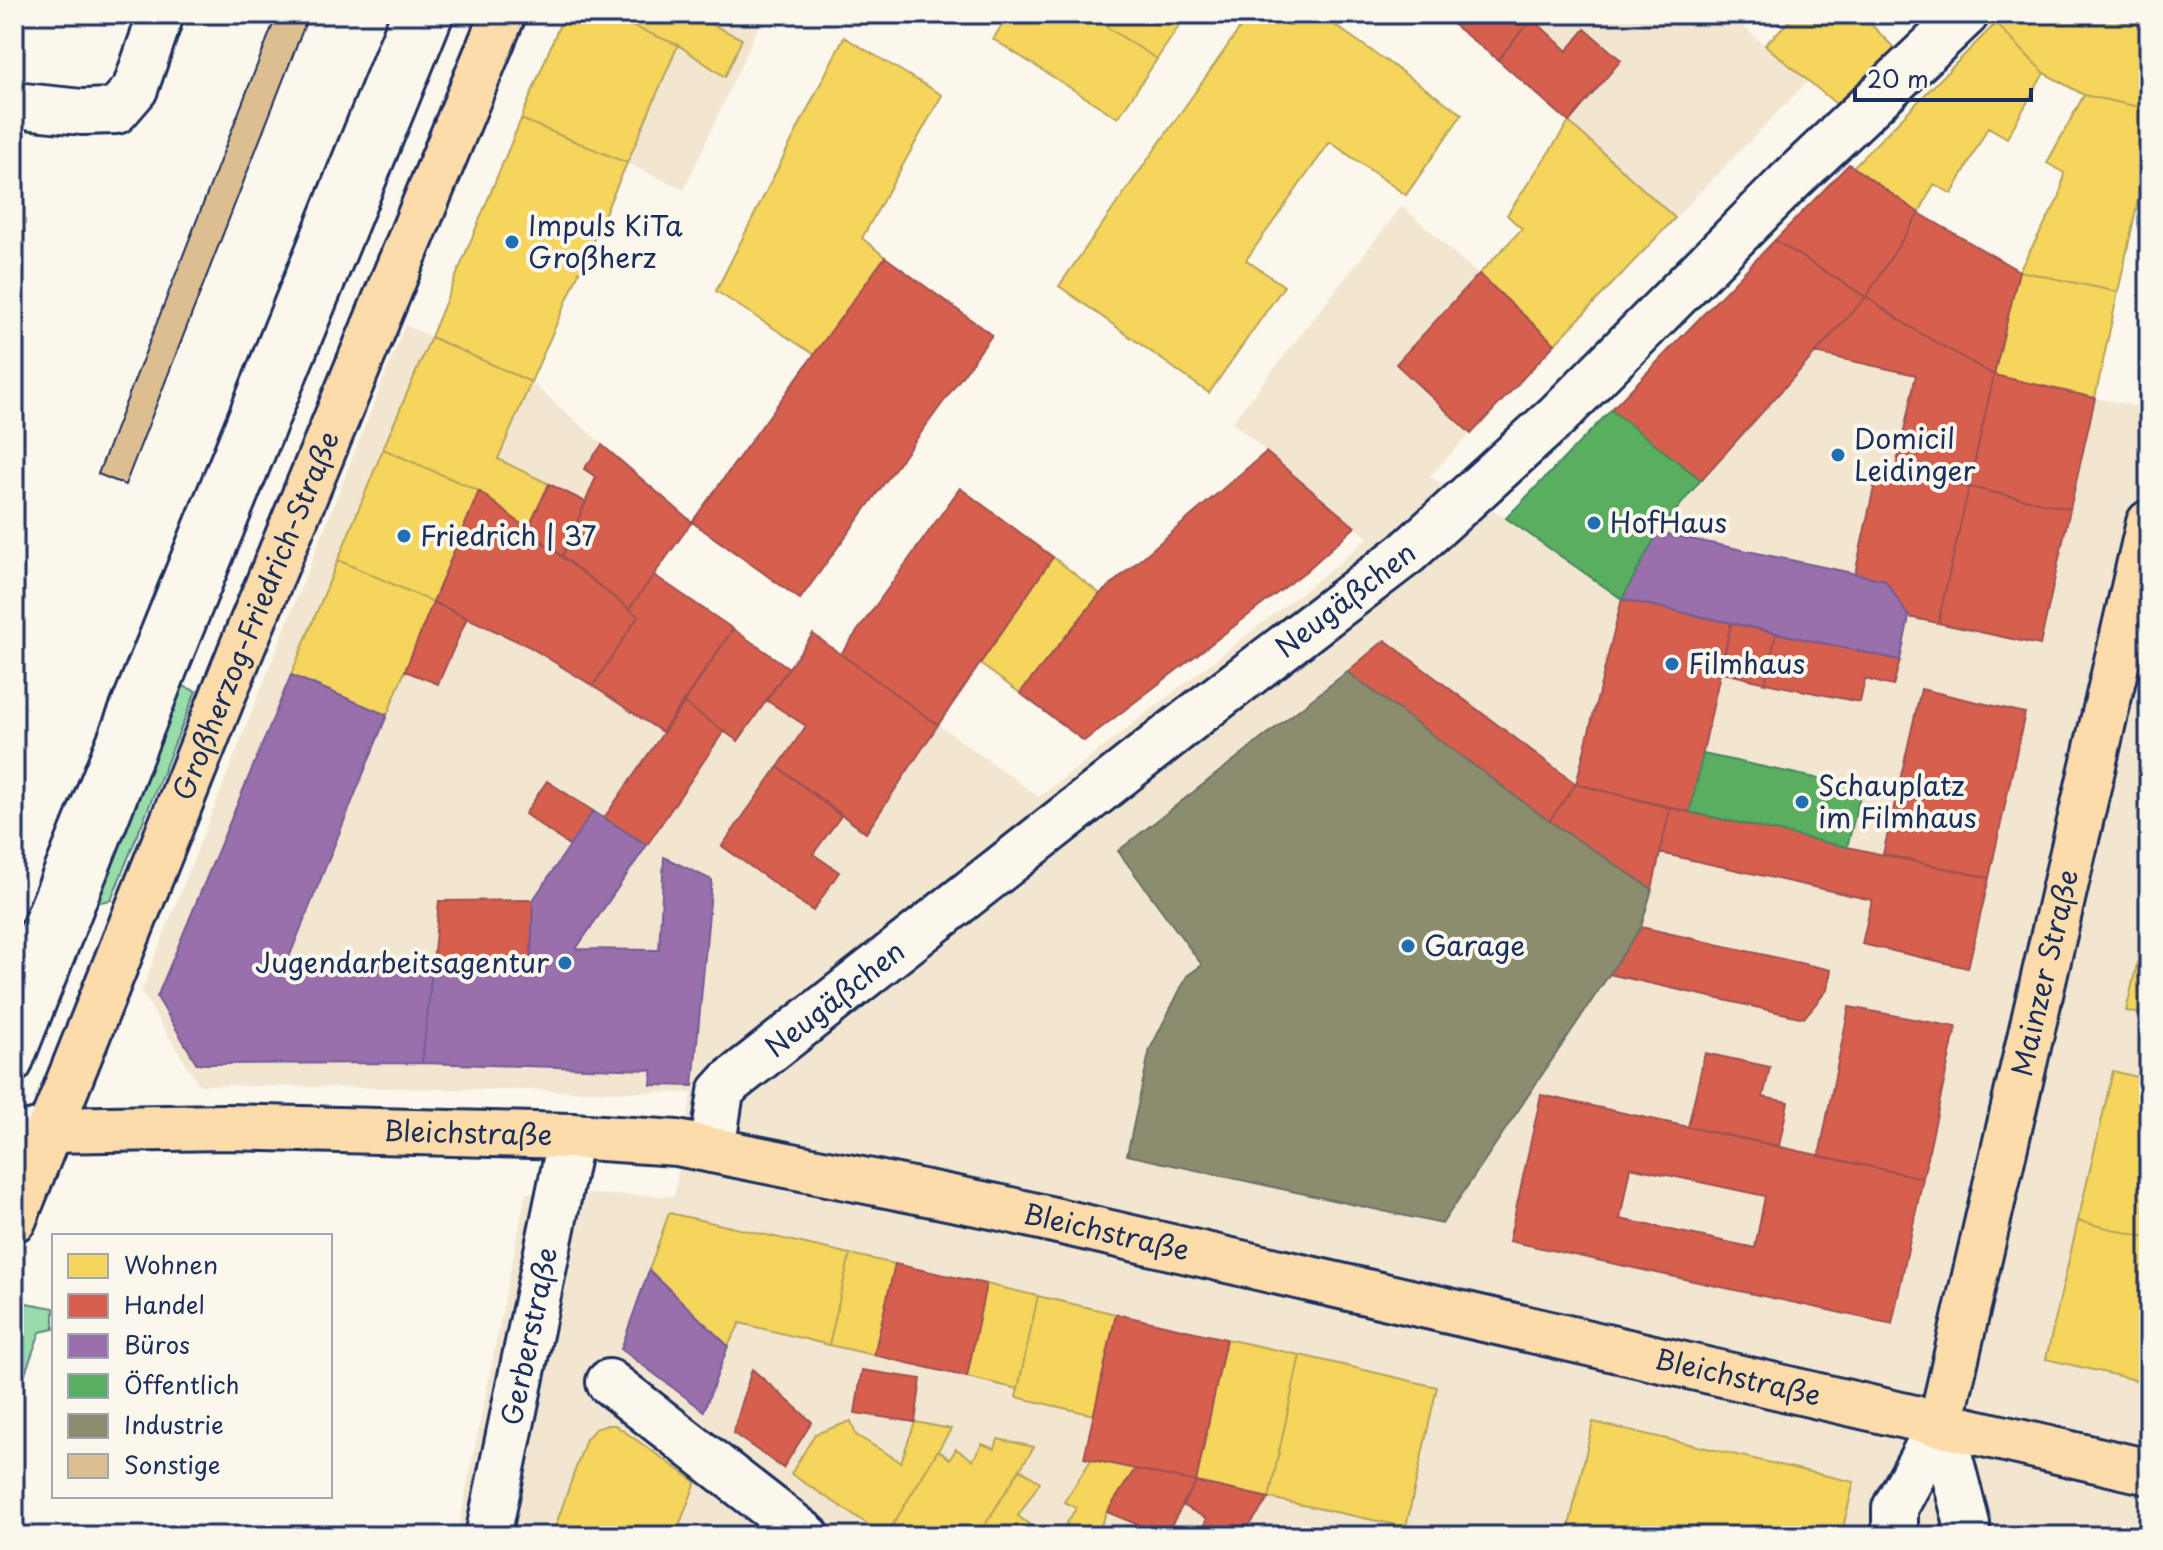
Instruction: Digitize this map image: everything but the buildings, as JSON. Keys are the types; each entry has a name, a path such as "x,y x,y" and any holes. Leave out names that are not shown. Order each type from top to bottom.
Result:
{"main road":[{"name":"Großherzog-Friedrich-Straße","path":"14,1219 31,1134 228,681 503,14"},
{"name":"Mainzer Straße","path":"1941,1423 2149,523"},
{"name":"Bleichstraße","path":"31,1134 225,1127 571,1136 677,1143 1008,1209 2149,1472"}],"street":[{"path":"14,105 82,112 116,111 135,89 161,14"},
{"name":"Neugäßchen","path":"712,1150 721,1092 731,1081 1408,552 1557,416 1788,183 1966,14"},
{"name":"Gerberstraße","path":"488,1536 571,1136"},
{"path":"609,1382 807,1536"},
{"path":"1895,1536 1895,1508 1941,1423"},
{"path":"1941,1423 1967,1524 1964,1536"}],"lane":[{"path":"14,989 409,14"},
{"path":"14,1065 174,658 436,14"}],"shaded area":[{"path":"565,14 764,14 684,190 521,119"},
{"path":"1440,14 1728,14 1808,81 1675,218 1498,60"},
{"path":"1402,206 1555,344 1429,477 1506,518 1622,599 1658,532 1866,297 2095,398 2149,408 2149,1536 457,1536 526,1193 674,1196 692,1093 199,1085 141,992 405,325 531,382 692,522 654,575 789,668 813,634 1039,797 1368,538 1232,422"}],"green space":[{"path":"180,685 196,691 111,900 94,903"},
{"path":"26,1303 52,1308 52,1329 40,1332 14,1404 14,1338"}],"place":[{"name":"Impuls KiTa Großherz","path":"512,242"},
{"name":"Domicil Leidinger","path":"1838,455"},
{"name":"HofHaus","path":"1594,523"},
{"name":"Friedrich | 37","path":"404,536"},
{"name":"Filmhaus","path":"1672,664"},
{"name":"Schauplatz im Filmhaus","path":"1802,802"},
{"name":"Garage","path":"1408,946"},
{"name":"Jugendarbeitsagentur","path":"565,963"}]}
